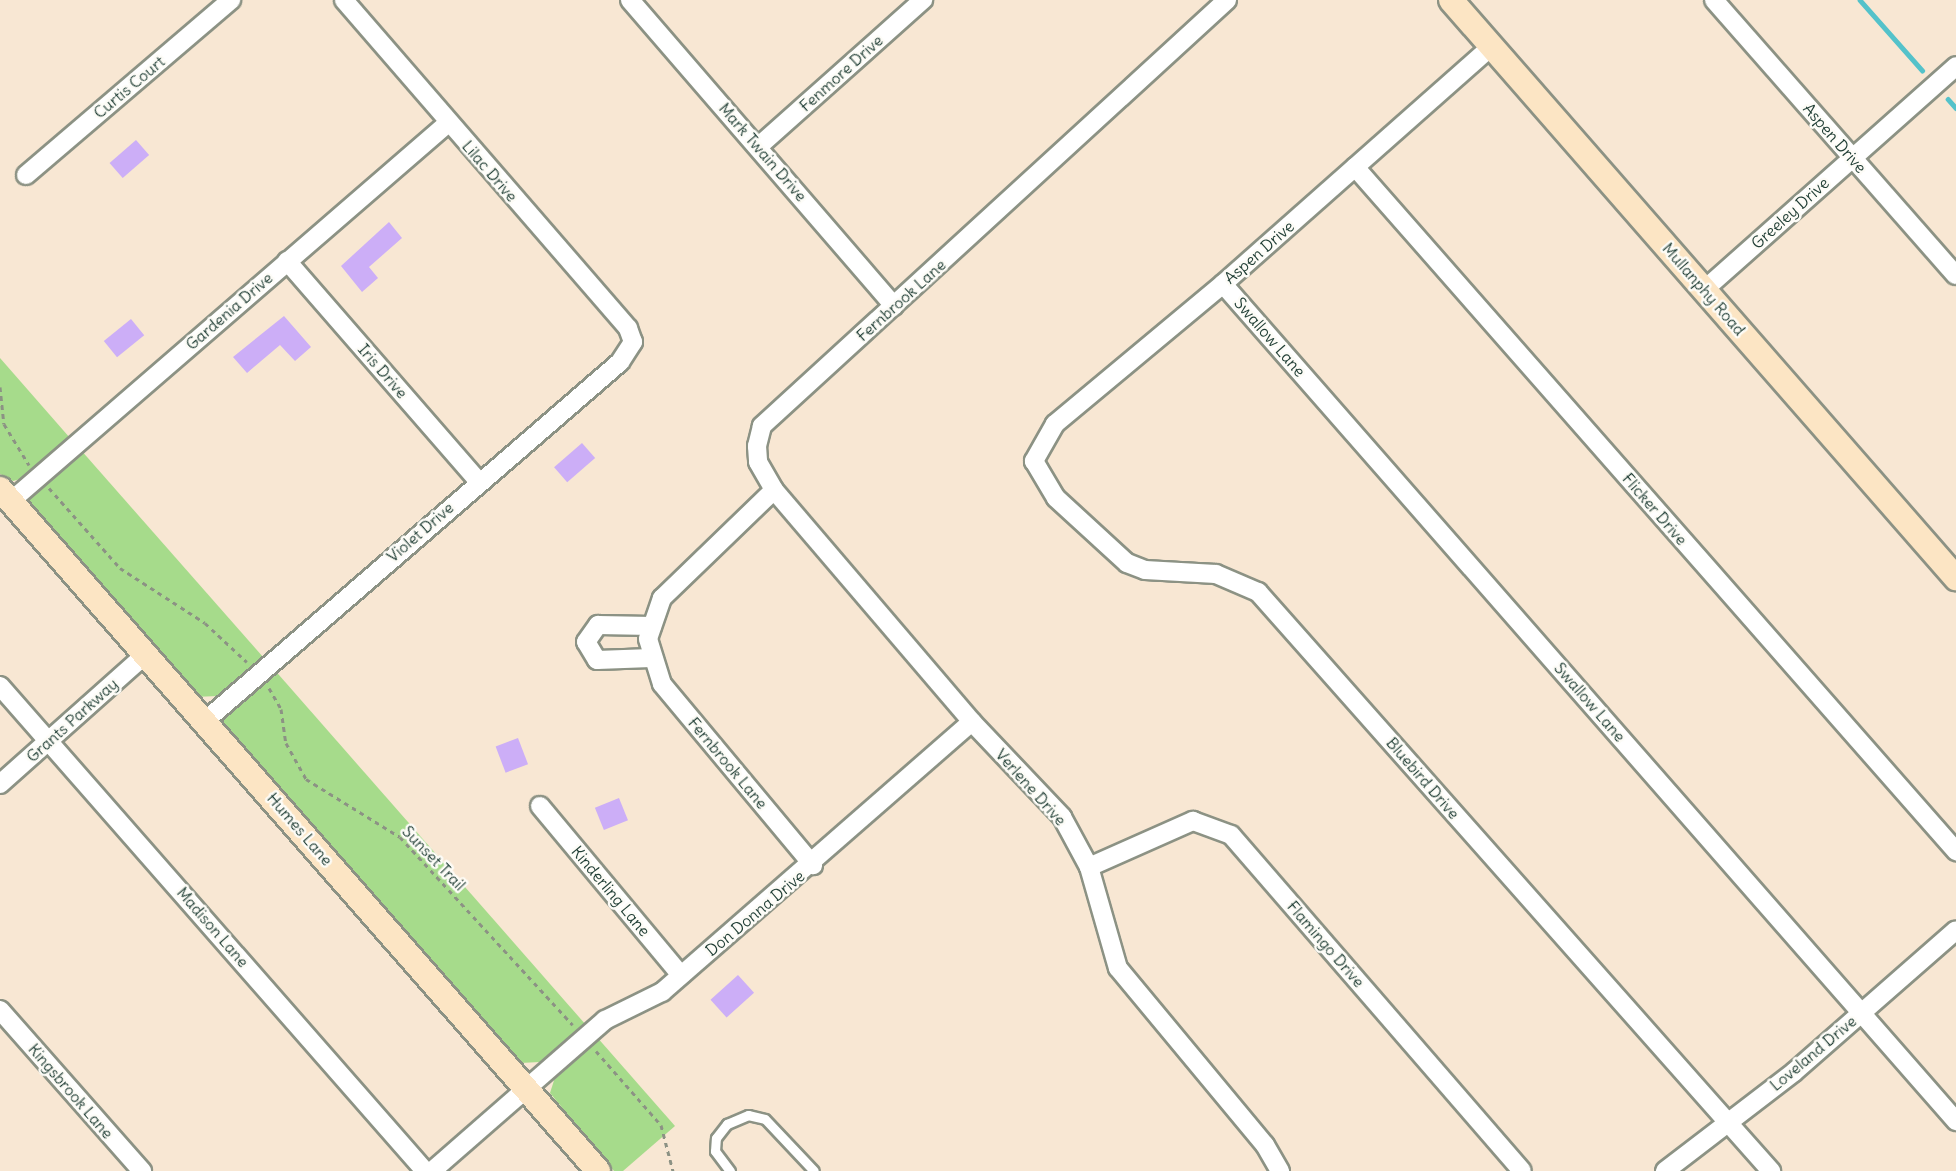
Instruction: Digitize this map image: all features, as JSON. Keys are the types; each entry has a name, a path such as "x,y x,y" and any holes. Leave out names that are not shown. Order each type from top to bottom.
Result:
{"street":[{"name":"Curtis Court","path":"26,175 231,0"},
{"name":"Lilac Drive","path":"344,0 448,123 628,328 633,342"},
{"name":"Mark Twain Drive","path":"630,0 759,146 894,306"},
{"name":"Fenmore Drive","path":"759,146 923,0"},
{"name":"Fernbrook Lane","path":"813,865 662,684 651,658 652,626 662,598 774,490 758,462 762,426 1227,0"},
{"name":"Mullanphy Road","path":"1451,0 1956,578"},
{"name":"Aspen Drive","path":"1714,0 1956,275"},
{"name":"Aspen Drive","path":"1034,461 1055,424 1223,284 1492,46"},
{"name":"Greeley Drive","path":"1704,290 1956,66"},
{"name":"Gardenia Drive","path":"5,495 287,261 448,123"},
{"name":"Flicker Drive","path":"1355,167 1956,851"},
{"name":"Iris Drive","path":"287,261 478,481"},
{"name":"Swallow Lane","path":"1223,284 1956,1121"},
{"name":"Violet Drive","path":"205,721 478,481 620,362 633,342"},
{"name":"Bluebird Drive","path":"1034,461 1056,498 1108,551 1145,570 1216,574 1258,592 1724,1123 1772,1171"},
{"name":"Verlene Drive","path":"774,490 972,722 1062,817 1089,867 1118,968 1265,1145 1280,1171"},
{"name":"Humes Lane","path":"5,495 598,1171"},
{"path":"651,658 597,660 586,642 598,625 652,626"},
{"name":"Grants Parkway","path":"0,784 145,655"},
{"name":"Madison Lane","path":"0,686 50,739 425,1171"},
{"name":"Don Donna Drive","path":"432,1171 605,1020 662,992 813,865 972,722"},
{"name":"Kinderling Lane","path":"540,806 681,975"},
{"name":"Flamingo Drive","path":"1089,867 1193,821 1231,835 1522,1171"},
{"name":"Loveland Drive","path":"1665,1171 1862,1013 1956,930"},
{"name":"Kingsbrook Lane","path":"0,1010 142,1171"}],"lane":[{"path":"730,1171 715,1151 716,1138 727,1124 748,1116 765,1119 814,1171"}],"path":[{"path":"0,387 4,424 31,468"},
{"path":"45,483 120,568 205,623 250,665"},
{"name":"Sunset Trail","path":"263,682 281,709 286,743 306,779 400,837 577,1029"},
{"path":"591,1045 661,1125 674,1171"}],"green space":[{"path":"0,358 70,438 24,478 13,481 0,474"},
{"path":"80,449 263,657 218,696 194,697 33,512 29,499 35,488"},
{"path":"272,667 586,1025 540,1062 520,1063 510,1055 220,724 223,713"},
{"path":"596,1036 675,1126 623,1171 614,1171 550,1093 557,1071"}],"building":[{"path":"136,140 149,155 123,178 110,163"},
{"path":"389,222 402,238 369,267 378,278 362,292 341,266"},
{"path":"284,316 311,347 295,361 280,345 247,373 233,357"},
{"path":"131,319 144,335 117,357 104,341"},
{"path":"582,443 595,458 567,482 554,467"},
{"path":"518,738 528,764 506,773 496,747"},
{"path":"619,798 628,820 604,830 595,808"},
{"path":"738,975 754,993 727,1018 711,1000"}],"waterway":[{"path":"1860,0 1922,70"},
{"path":"1948,99 1956,108"}]}
